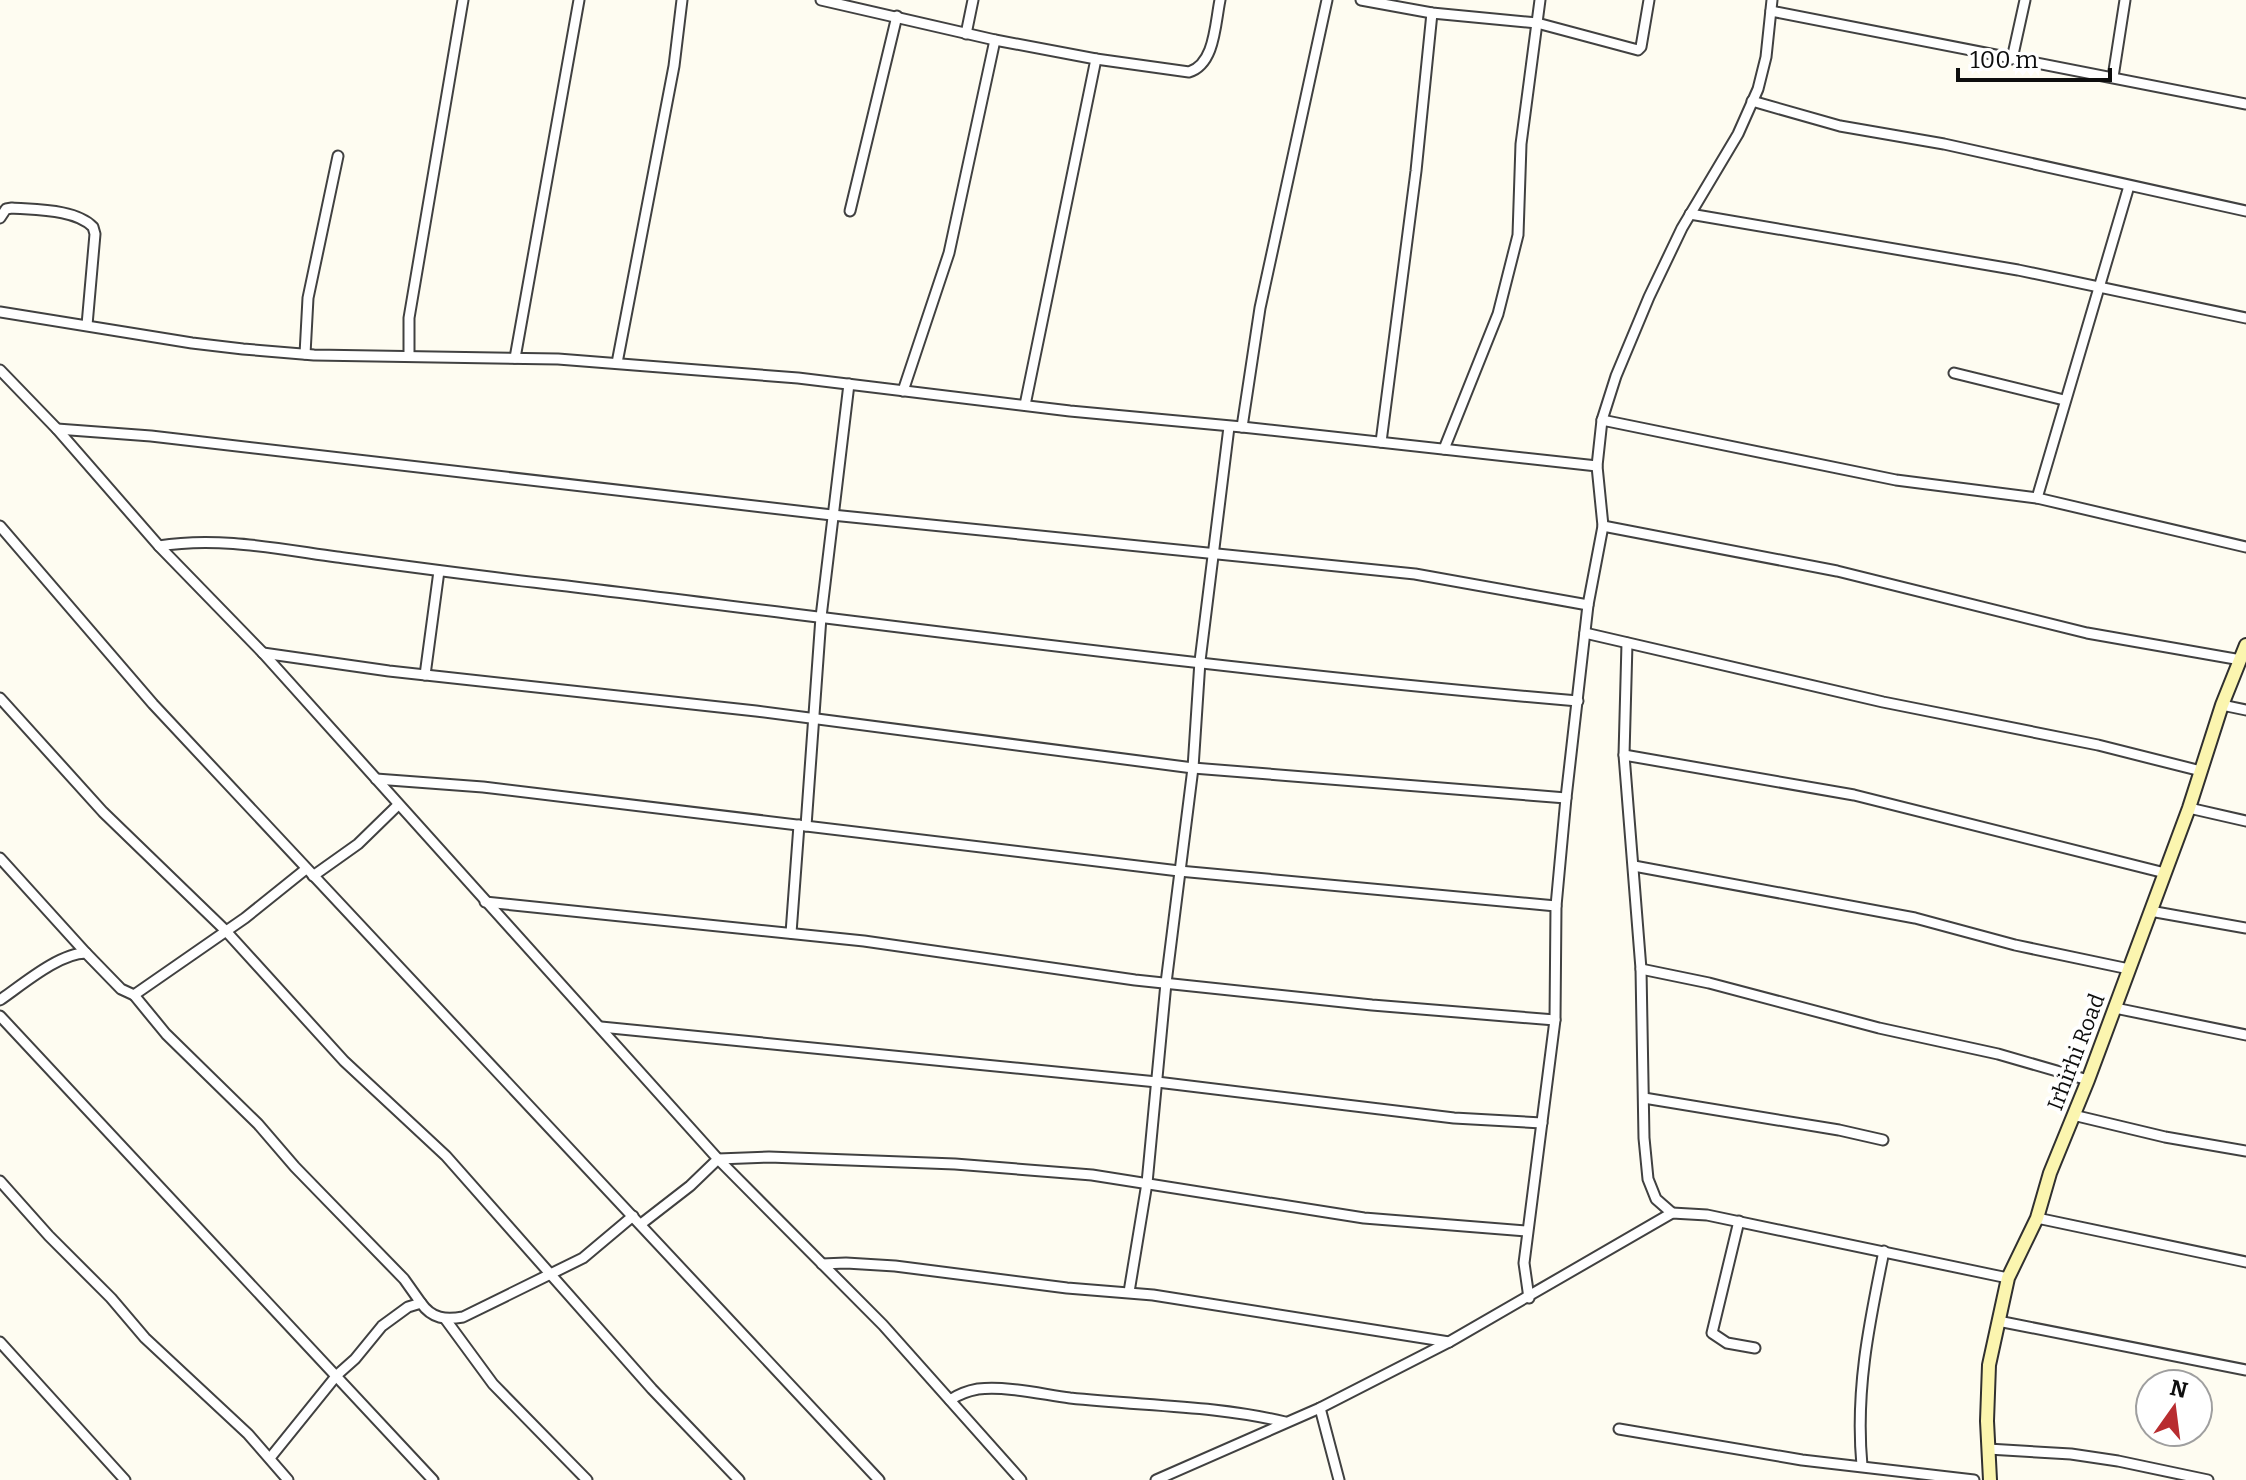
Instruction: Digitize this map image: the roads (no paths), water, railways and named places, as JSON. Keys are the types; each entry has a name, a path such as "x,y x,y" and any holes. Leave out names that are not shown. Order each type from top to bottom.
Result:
{"street":[{"path":"409,356 409,318 463,0"},
{"path":"515,358 579,0"},
{"path":"617,363 674,66 682,0"},
{"path":"821,0 995,40 1189,72 1199,69 1207,59 1220,0"},
{"path":"966,34 973,0"},
{"path":"1242,427 1260,308 1327,0"},
{"path":"1361,0 1432,13 1537,23 1638,50 1649,0"},
{"path":"1444,449 1498,314 1518,235 1521,144 1540,0"},
{"path":"2012,59 2025,0"},
{"path":"2113,77 2125,0"},
{"path":"1529,1298 1524,1263 1555,1020 1556,906 1566,798 1588,605 1603,526 1597,466 1602,420 1616,376 1649,297 1690,214 1738,134 1752,101 1766,57 1771,6 2012,59 2246,104"},
{"path":"1381,442 1416,171 1432,13"},
{"path":"850,211 897,16"},
{"path":"903,391 949,253 995,40"},
{"path":"1025,405 1096,59"},
{"path":"1752,101 1840,126 1944,144 2246,211"},
{"path":"305,354 308,298 338,156"},
{"path":"2037,498 2129,186"},
{"path":"0,218 6,209 12,208 79,218 93,227 95,234 87,325"},
{"path":"1690,214 2018,270 2246,318"},
{"path":"0,312 192,343 305,354 617,363 849,384 1597,466"},
{"path":"0,370 57,429 159,546 263,653 718,1159 883,1325 1021,1480"},
{"path":"1954,373 2064,400"},
{"path":"791,933 814,718 821,617 849,384"},
{"path":"1602,420 1896,480 2037,498 2246,547"},
{"path":"1129,1292 1147,1183 1166,983 1193,768 1200,661 1229,427"},
{"path":"57,429 151,436 832,515 1415,574 1588,605"},
{"path":"0,526 153,704 879,1480"},
{"path":"1603,526 1837,571 2087,633 2241,660"},
{"path":"159,546 185,541 258,546 821,617 1444,690 1578,701"},
{"path":"425,675 439,571"},
{"path":"1585,633 1883,702 2098,745 2201,771"},
{"path":"1627,643 1624,755 1641,969 1648,1179 1656,1199 1672,1213"},
{"name":"Irhirhi Road","path":"1990,1480 1989,1365 2008,1278 2037,1218 2050,1173 2115,1008 2246,645"},
{"path":"263,653 425,675 814,718 1193,768 1566,798"},
{"path":"0,698 103,812 225,930 344,1061 446,1156 652,1389 739,1480"},
{"path":"2222,705 2246,710"},
{"path":"1624,755 1854,795 2165,873"},
{"path":"376,779 483,787 1179,871 1556,906"},
{"path":"134,995 225,930 358,844 398,805"},
{"path":"2189,808 2246,821"},
{"path":"0,858 86,953 121,989 134,995 166,1034 258,1124 295,1167 404,1279 426,1311 446,1320 493,1384 587,1480"},
{"path":"1634,866 1915,918 2015,945 2129,969"},
{"path":"485,902 791,933 1166,983 1555,1020"},
{"path":"2150,911 2246,928"},
{"path":"0,1000 54,964 77,953 86,953"},
{"path":"1641,969 1998,1054 2088,1080"},
{"path":"2115,1008 2246,1035"},
{"path":"0,1016 433,1480"},
{"path":"0,1033 9,1026"},
{"path":"601,1027 1157,1082 1454,1118 1542,1123"},
{"path":"1644,1098 1883,1140"},
{"path":"2073,1115 2165,1137 2246,1151"},
{"path":"446,1320 463,1317 583,1258 690,1186 718,1159 769,1157 955,1164 1092,1175 1364,1218 1527,1231"},
{"path":"0,1181 168,1361 248,1434 288,1480"},
{"path":"1156,1480 1320,1408 1449,1342 1672,1213 1691,1212 1739,1221 2008,1278"},
{"path":"2037,1218 2246,1262"},
{"path":"1739,1221 1712,1333 1727,1343 1755,1348"},
{"path":"1862,1466 1859,1437 1862,1369 1884,1251"},
{"path":"822,1264 895,1266 1067,1288 1129,1292 1449,1342"},
{"path":"270,1458 337,1375 355,1359 382,1326 408,1307 421,1303"},
{"path":"1998,1321 2246,1370"},
{"path":"0,1342 125,1480"},
{"path":"950,1400 961,1392 981,1389 1023,1391 1070,1398 1228,1410 1287,1422"},
{"path":"1320,1408 1339,1480"},
{"path":"1619,1429 1802,1460 1974,1480"},
{"path":"1988,1449 2071,1454 2208,1480"}]}
